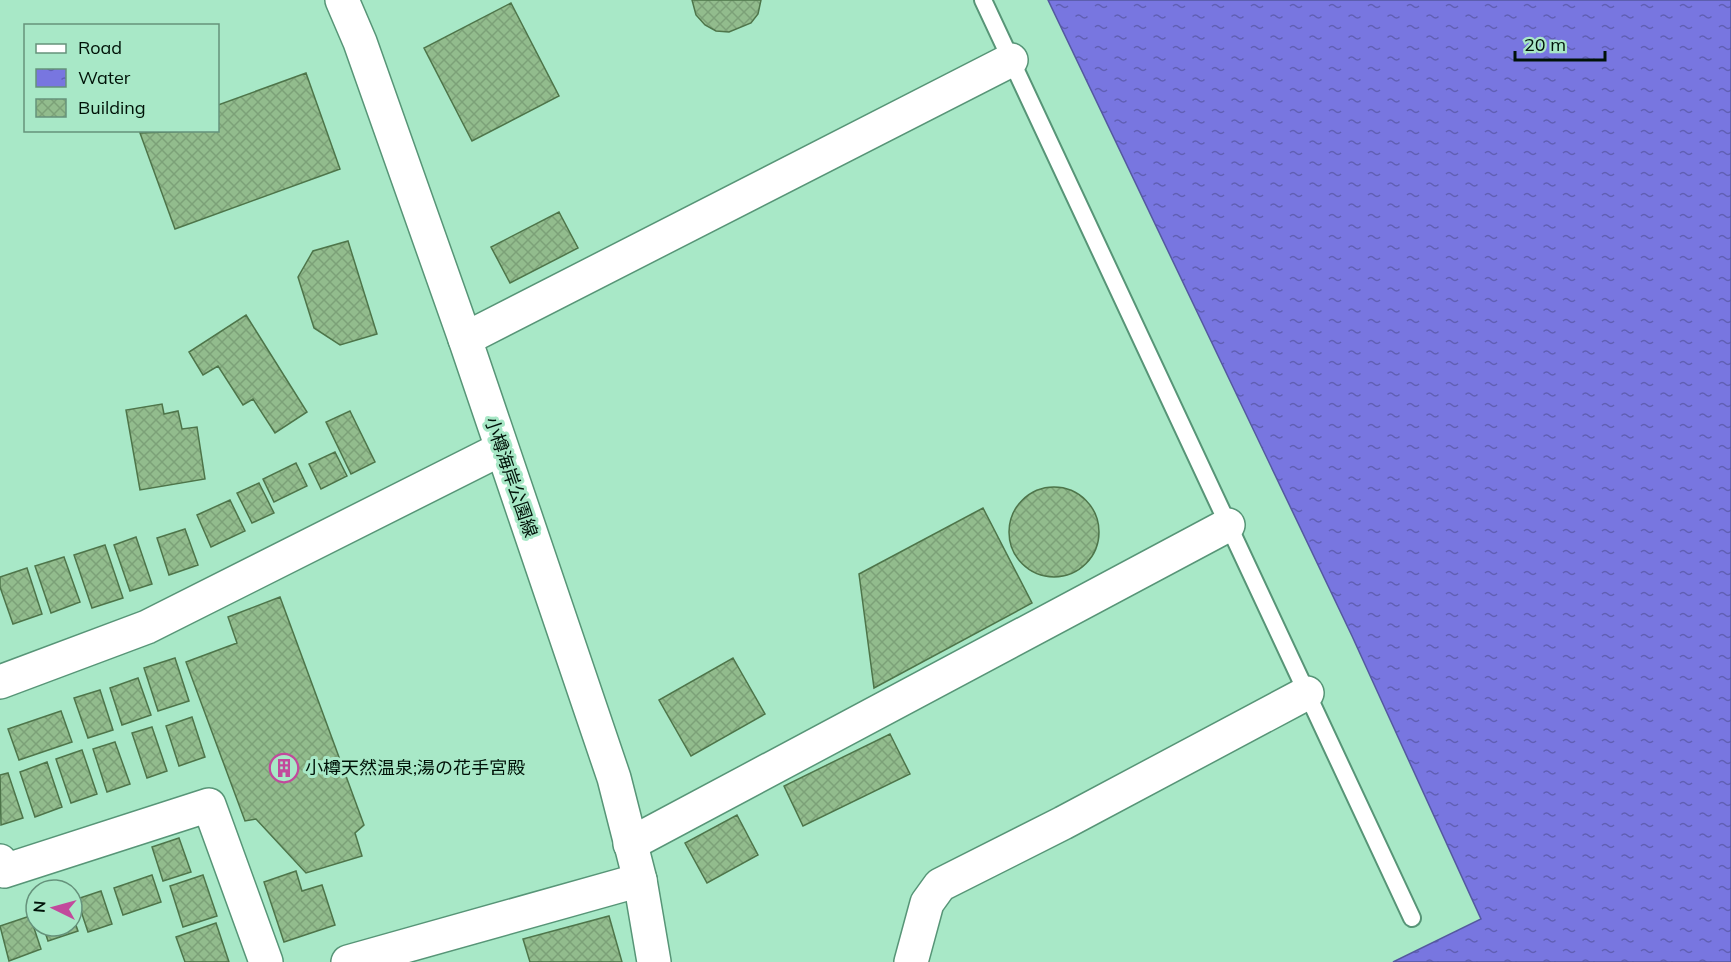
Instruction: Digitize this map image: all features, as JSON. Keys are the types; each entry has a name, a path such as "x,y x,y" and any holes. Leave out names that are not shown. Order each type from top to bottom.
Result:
{"street":[{"name":"小樽海岸公園線","path":"342,0 360,42 465,339 614,778 640,880 654,962"},
{"path":"465,339 1011,60"},
{"path":"0,682 147,627 501,449"},
{"path":"630,844 1228,525"},
{"path":"911,962 927,903 940,885 1063,823 1307,693"},
{"path":"0,861 4,871 209,805 266,962"},
{"path":"348,962 640,880"}],"lane":[{"path":"983,0 1412,918"}],"water":[{"path":"1048,0 1731,0 1731,962 1393,962 1481,919 1352,636"}],"building":[{"path":"692,0 761,0 758,14 751,23 729,32 716,31 705,25 696,15"},
{"path":"511,3 559,96 472,141 424,48"},
{"path":"306,73 340,169 175,229 140,133 219,132 219,105"},
{"path":"559,212 578,248 510,283 491,247"},
{"path":"348,241 377,334 340,345 314,328 298,277 313,251"},
{"path":"246,315 307,412 275,433 253,399 243,405 218,366 203,375 189,352"},
{"path":"162,404 164,414 178,411 182,429 197,427 205,479 140,490 126,410"},
{"path":"350,411 375,462 351,474 326,422"},
{"path":"335,452 347,476 321,489 309,464"},
{"path":"296,463 307,486 274,502 263,479"},
{"path":"259,483 274,513 252,523 237,493"},
{"path":"1054,487 1071,490 1086,500 1096,515 1099,532 1096,549 1086,564 1071,574 1054,577 1037,574 1022,564 1012,549 1009,532 1012,515 1022,500 1037,490"},
{"path":"230,500 245,531 211,547 197,515"},
{"path":"983,508 1032,603 874,688 859,574"},
{"path":"185,529 198,565 169,575 157,538"},
{"path":"136,537 152,584 130,591 114,545"},
{"path":"105,545 123,598 92,608 74,555"},
{"path":"64,557 80,602 51,613 35,566"},
{"path":"27,568 42,614 13,624 0,587 0,577"},
{"name":"小樽天然温泉;湯の花手宮殿","path":"280,597 364,825 355,833 362,856 306,873 256,819 245,821 186,662 237,643 228,617"},
{"path":"175,658 189,701 158,711 144,668"},
{"path":"733,658 765,714 691,756 659,700"},
{"path":"138,678 151,715 122,725 110,688"},
{"path":"100,690 113,730 88,738 74,698"},
{"path":"61,711 72,742 19,760 8,729"},
{"path":"192,717 205,757 179,766 166,726"},
{"path":"152,727 167,771 147,778 132,733"},
{"path":"890,734 910,774 803,826 784,786"},
{"path":"115,742 130,784 107,792 93,749"},
{"path":"82,750 97,794 71,803 56,759"},
{"path":"47,762 62,807 35,817 20,772"},
{"path":"8,773 23,818 1,825 0,775"},
{"path":"737,815 758,855 707,883 685,843"},
{"path":"179,838 191,872 163,881 152,847"},
{"path":"296,871 302,891 322,885 335,925 284,942 264,882"},
{"path":"152,875 161,902 123,915 114,888"},
{"path":"203,875 217,916 183,927 170,886"},
{"path":"101,891 112,924 88,932 84,920 84,897"},
{"path":"609,916 622,962 530,962 523,939"},
{"path":"24,918 24,938 37,938 41,949 9,961 0,926"},
{"path":"216,923 229,962 185,962 176,937"}],"place":[{"name":"小樽天然温泉;湯の花手宮殿","path":"284,768"}]}
